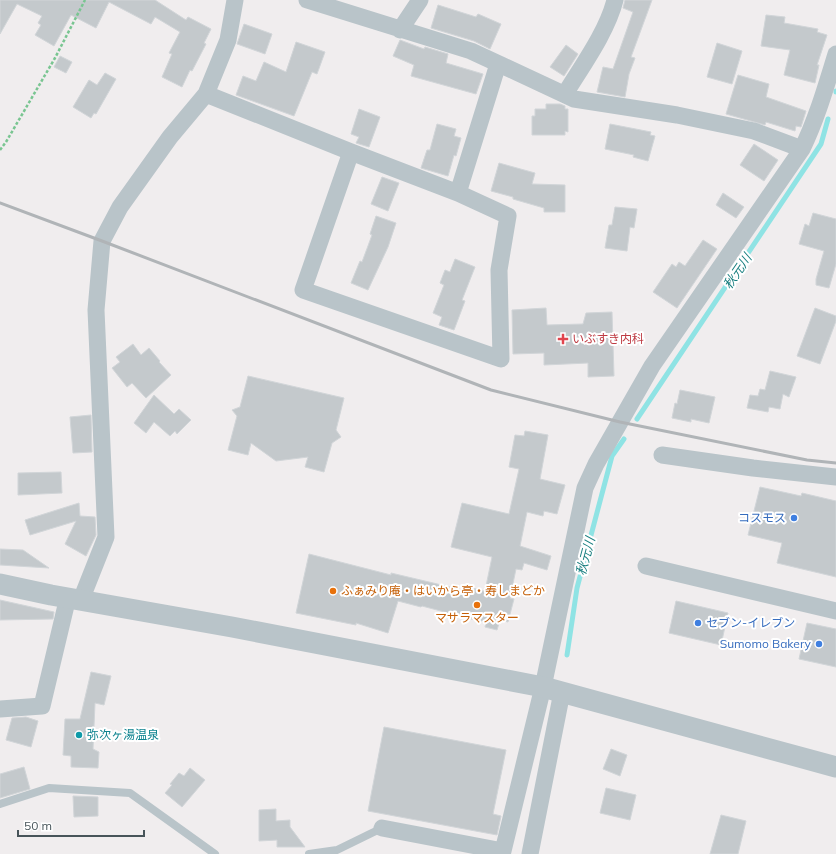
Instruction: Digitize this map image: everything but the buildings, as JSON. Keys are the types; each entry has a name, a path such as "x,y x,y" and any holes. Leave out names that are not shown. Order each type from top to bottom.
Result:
{"street":[{"path":"0,709 42,706 74,599 106,537 96,310 102,241 124,201 170,137 206,94 228,40 235,0"},
{"path":"307,0 471,52 574,99 677,115 754,131 802,149"},
{"path":"400,30 420,0"},
{"path":"565,94 602,32 612,12 615,0"},
{"path":"530,854 553,690 585,488 596,464 652,366 802,149 811,130 828,106 836,54"},
{"path":"458,193 498,64"},
{"path":"206,94 458,193 508,216 499,270 501,359 303,290 351,152"},
{"path":"662,455 753,468 836,477"},
{"path":"646,566 836,611"},
{"path":"0,584 74,599 232,627 553,690 836,767"},
{"path":"382,828 503,851 553,690"}],"lane":[{"path":"0,804 49,788 130,794 215,854"},
{"path":"309,854 337,850 382,828"}],"path":[{"path":"0,150 55,58 85,0"}],"waterway":[{"name":"秋元川","path":"637,419 821,144 828,119"},
{"name":"秋元川","path":"567,655 577,588 612,456 624,439"}],"railway":[{"path":"0,203 491,390 620,422 807,460 836,463"}],"place":[{"name":"いぶすき内科","path":"563,339"},
{"name":"コスモス","path":"794,518"},
{"name":"ふぁみり庵・はいから亭・寿しまどか","path":"333,591"},
{"name":"マサラマスター","path":"477,605"},
{"name":"セブン-イレブン","path":"698,623"},
{"name":"Sumomo Bakery","path":"819,644"},
{"name":"弥次ヶ湯温泉","path":"79,735"}]}
